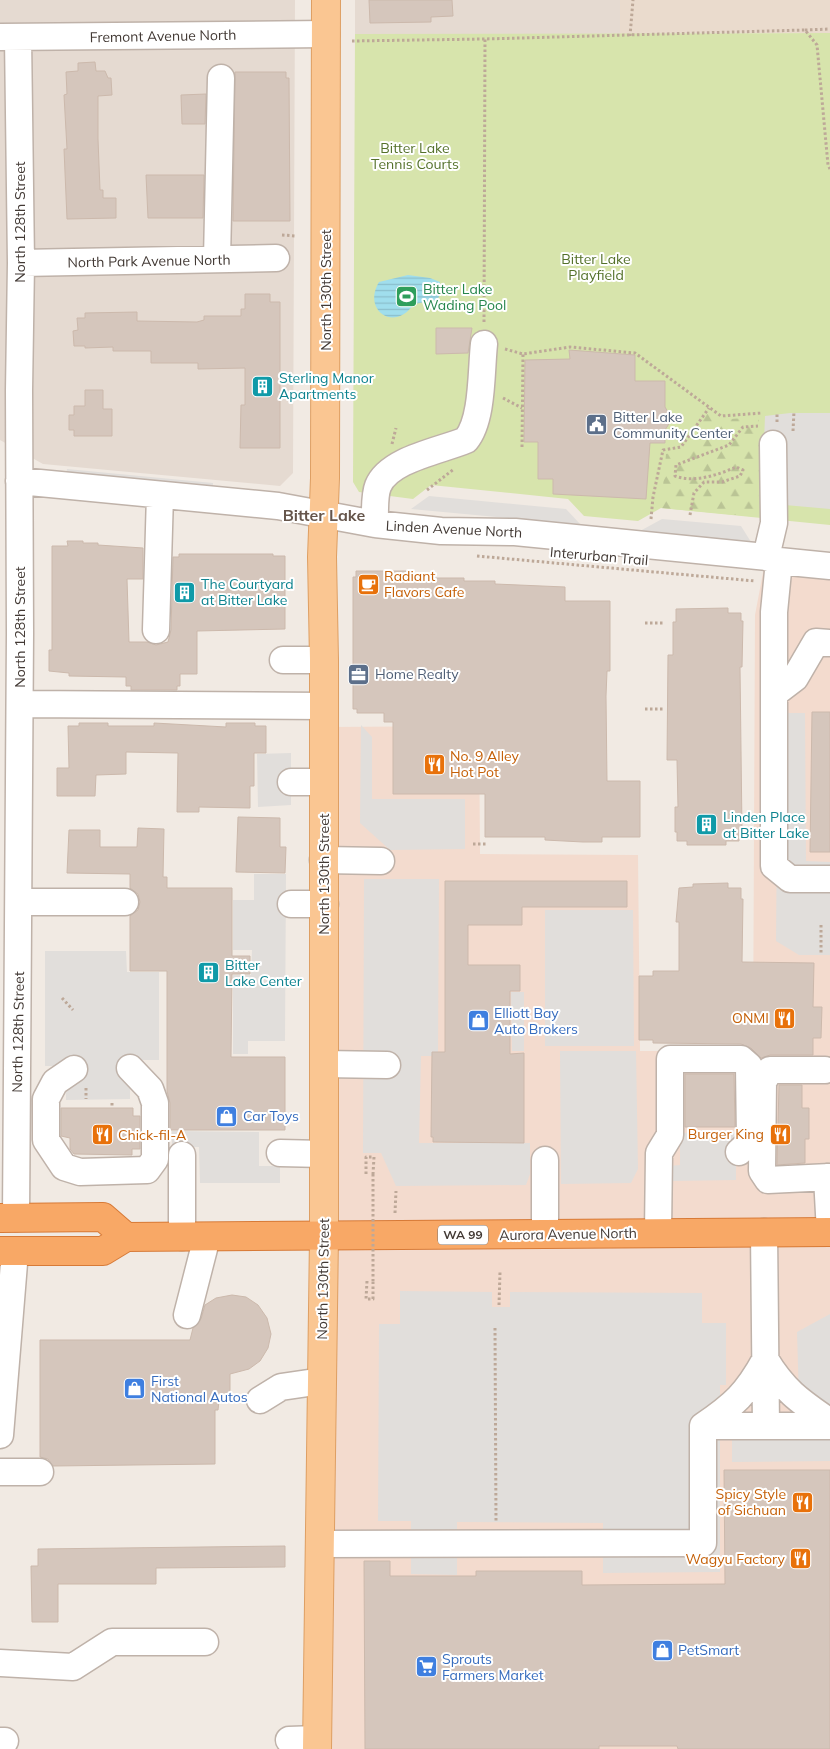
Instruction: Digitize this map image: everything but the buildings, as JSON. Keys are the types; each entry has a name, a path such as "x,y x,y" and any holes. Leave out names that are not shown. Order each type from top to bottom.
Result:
{"highway":[{"path":"8,1218 103,1217 126,1237 103,1251 8,1251"},
{"name":"Aurora Avenue North","path":"126,1237 830,1232"}],"main road":[{"name":"North 130th Street","path":"317,1744 324,1236 325,904 323,860 324,660 322,557 324,514 326,0"}],"street":[{"name":"Fremont Avenue North","path":"9,37 326,34"},
{"name":"North 128th Street","path":"8,1218 9,968 19,902 10,646 19,481 21,264 9,37"},
{"path":"218,260 222,78"},
{"name":"North Park Avenue North","path":"21,264 276,258"},
{"path":"374,524 378,487 385,473 398,464 466,440 472,432 477,411 484,344"},
{"path":"776,434 774,522 774,866 790,879 830,879"},
{"name":"Linden Avenue North","path":"19,481 278,506 374,524 442,531 515,532 774,567 830,566"},
{"path":"156,630 160,495"},
{"path":"774,694 795,678 816,642 830,643"},
{"path":"284,660 324,660"},
{"path":"13,719 324,706"},
{"path":"291,782 324,782"},
{"path":"323,860 381,861"},
{"path":"19,902 125,902"},
{"path":"291,904 325,904"},
{"path":"658,1233 658,1153 670,1135 670,1059 741,1059 749,1066 750,1142 739,1152"},
{"path":"324,1064 387,1065"},
{"path":"74,1069 55,1082 46,1098 46,1140 64,1167 80,1172 147,1170 155,1159 155,1103 150,1089 130,1068"},
{"path":"825,1070 770,1070 766,1076 763,1082 762,1171 768,1180 828,1177 830,1232"},
{"path":"280,1153 324,1154"},
{"path":"182,1155 195,1237 188,1315"},
{"path":"545,1160 545,1234"},
{"path":"764,1232 766,1426"},
{"path":"0,1435 21,1308 8,1251"},
{"path":"765,1359 784,1387 830,1424"},
{"path":"703,1426 727,1409 751,1385 765,1359"},
{"path":"260,1400 281,1387 322,1381"},
{"path":"703,1426 830,1424"},
{"path":"320,1544 703,1543 703,1426"},
{"path":"0,1472 40,1472"},
{"path":"0,1663 73,1667 112,1642 205,1642"},
{"path":"289,1740 317,1744"}],"path":[{"path":"630,36 633,0"},
{"path":"352,41 630,36 830,29"},
{"path":"805,30 817,45 828,165 830,169"},
{"path":"485,39 484,344 523,354 570,347 635,353 720,416 762,414"},
{"path":"522,447 523,354"},
{"path":"651,519 653,497 663,450 681,447 709,408"},
{"path":"690,515 694,493 704,482 722,482 740,476 743,470 736,467 722,474 684,480 675,476 676,465 729,445 743,427 776,434 794,411"},
{"path":"427,490 446,477"},
{"name":"Interurban Trail","path":"470,556 774,567"},
{"path":"645,623 664,623"},
{"path":"645,709 663,710"},
{"path":"473,844 486,844"},
{"path":"821,925 822,953"},
{"path":"62,998 73,1010"},
{"path":"112,1103 112,1108"},
{"path":"366,1174 366,1157 374,1157 372,1174 373,1299 366,1299 367,1282"},
{"path":"499,1305 500,1272"},
{"path":"495,1328 496,1528"}],"shaded area":[{"path":"0,0 295,0 293,473 280,486 43,464 0,440"},
{"path":"355,0 620,0 620,34 355,34"},
{"path":"620,0 830,0 830,33 620,34"},
{"path":"790,413 830,413 830,509 785,505 764,442 765,416"},
{"path":"67,469 213,483 213,489 66,475"},
{"path":"429,496 566,509 581,525 411,509"},
{"path":"662,519 741,526 751,542 640,531"},
{"path":"766,557 830,566 830,1749 317,1749 327,727 479,726 480,854 638,855 640,1051 753,1051 755,615"},
{"path":"778,713 805,713 806,861 830,862 830,955 799,955 776,941"},
{"path":"361,725 372,737 372,799 465,799 465,849 390,850 360,823"},
{"path":"291,753 291,805 258,807 257,754"},
{"path":"254,874 286,874 285,1041 248,1041 248,1054 233,1054 233,975 251,975 252,950 233,950 233,900 254,900"},
{"path":"364,879 439,879 438,1056 421,1056 419,1143 530,1143 530,1174 526,1185 396,1186 381,1153 363,1153"},
{"path":"545,910 633,910 634,1046 545,1046"},
{"path":"45,951 126,951 127,972 159,972 159,1060 140,1060 130,1078 130,1099 66,1100 66,1066 45,1066"},
{"path":"511,992 524,992 524,1051 512,1051"},
{"path":"560,1051 636,1051 638,1169 631,1183 561,1184"},
{"path":"172,1131 259,1132 259,1166 280,1166 280,1183 200,1183 199,1147 172,1147"},
{"path":"740,1132 736,1144 736,1180 670,1181 670,1166 680,1165 680,1133"},
{"path":"400,1291 492,1292 492,1307 510,1307 510,1292 702,1293 702,1323 726,1323 726,1385 720,1385 720,1572 603,1573 603,1523 457,1522 457,1575 411,1574 411,1521 378,1521 379,1324 400,1324"},
{"path":"830,1314 830,1461 732,1462 732,1436 800,1434 797,1332"}],"green space":[{"name":"Bitter Lake Playfield","path":"830,33 830,525 661,508 638,521 584,516 568,499 431,485 413,499 359,492 353,482 355,34"},
{"path":"700,408 716,420 759,417 758,517 661,508 666,454 682,449 694,439 700,425"}],"water":[{"name":"Bitter Lake Wading Pool","path":"408,275 430,278 440,282 441,293 437,300 414,304 406,313 398,317 390,317 383,314 377,309 374,301 379,282"}],"place":[{"name":"Bitter Lake Wading Pool","path":"407,297"},
{"name":"Sterling Manor Apartments","path":"263,386"},
{"name":"Bitter Lake Community Center","path":"597,425"},
{"name":"Radiant Flavors Cafe","path":"368,584"},
{"name":"The Courtyard at Bitter Lake","path":"185,592"},
{"name":"Home Realty","path":"359,674"},
{"name":"No. 9 Alley Hot Pot","path":"434,764"},
{"name":"Linden Place at Bitter Lake","path":"707,825"},
{"name":"Bitter Lake Center","path":"209,973"},
{"name":"ONMI","path":"785,1018"},
{"name":"Elliott Bay Auto Brokers","path":"478,1021"},
{"name":"Car Toys","path":"227,1116"},
{"name":"Burger King","path":"780,1134"},
{"name":"Chick-fil-A","path":"102,1135"},
{"name":"First National Autos","path":"135,1389"},
{"name":"Spicy Style of Sichuan","path":"802,1502"},
{"name":"Wagyu Factory","path":"801,1559"},
{"name":"PetSmart","path":"662,1650"},
{"name":"Sprouts Farmers Market","path":"426,1667"}],"district":[{"name":"Bitter Lake","path":"324,515"}],"park label":[{"name":"Bitter Lake Tennis Courts","path":"415,156"}]}
